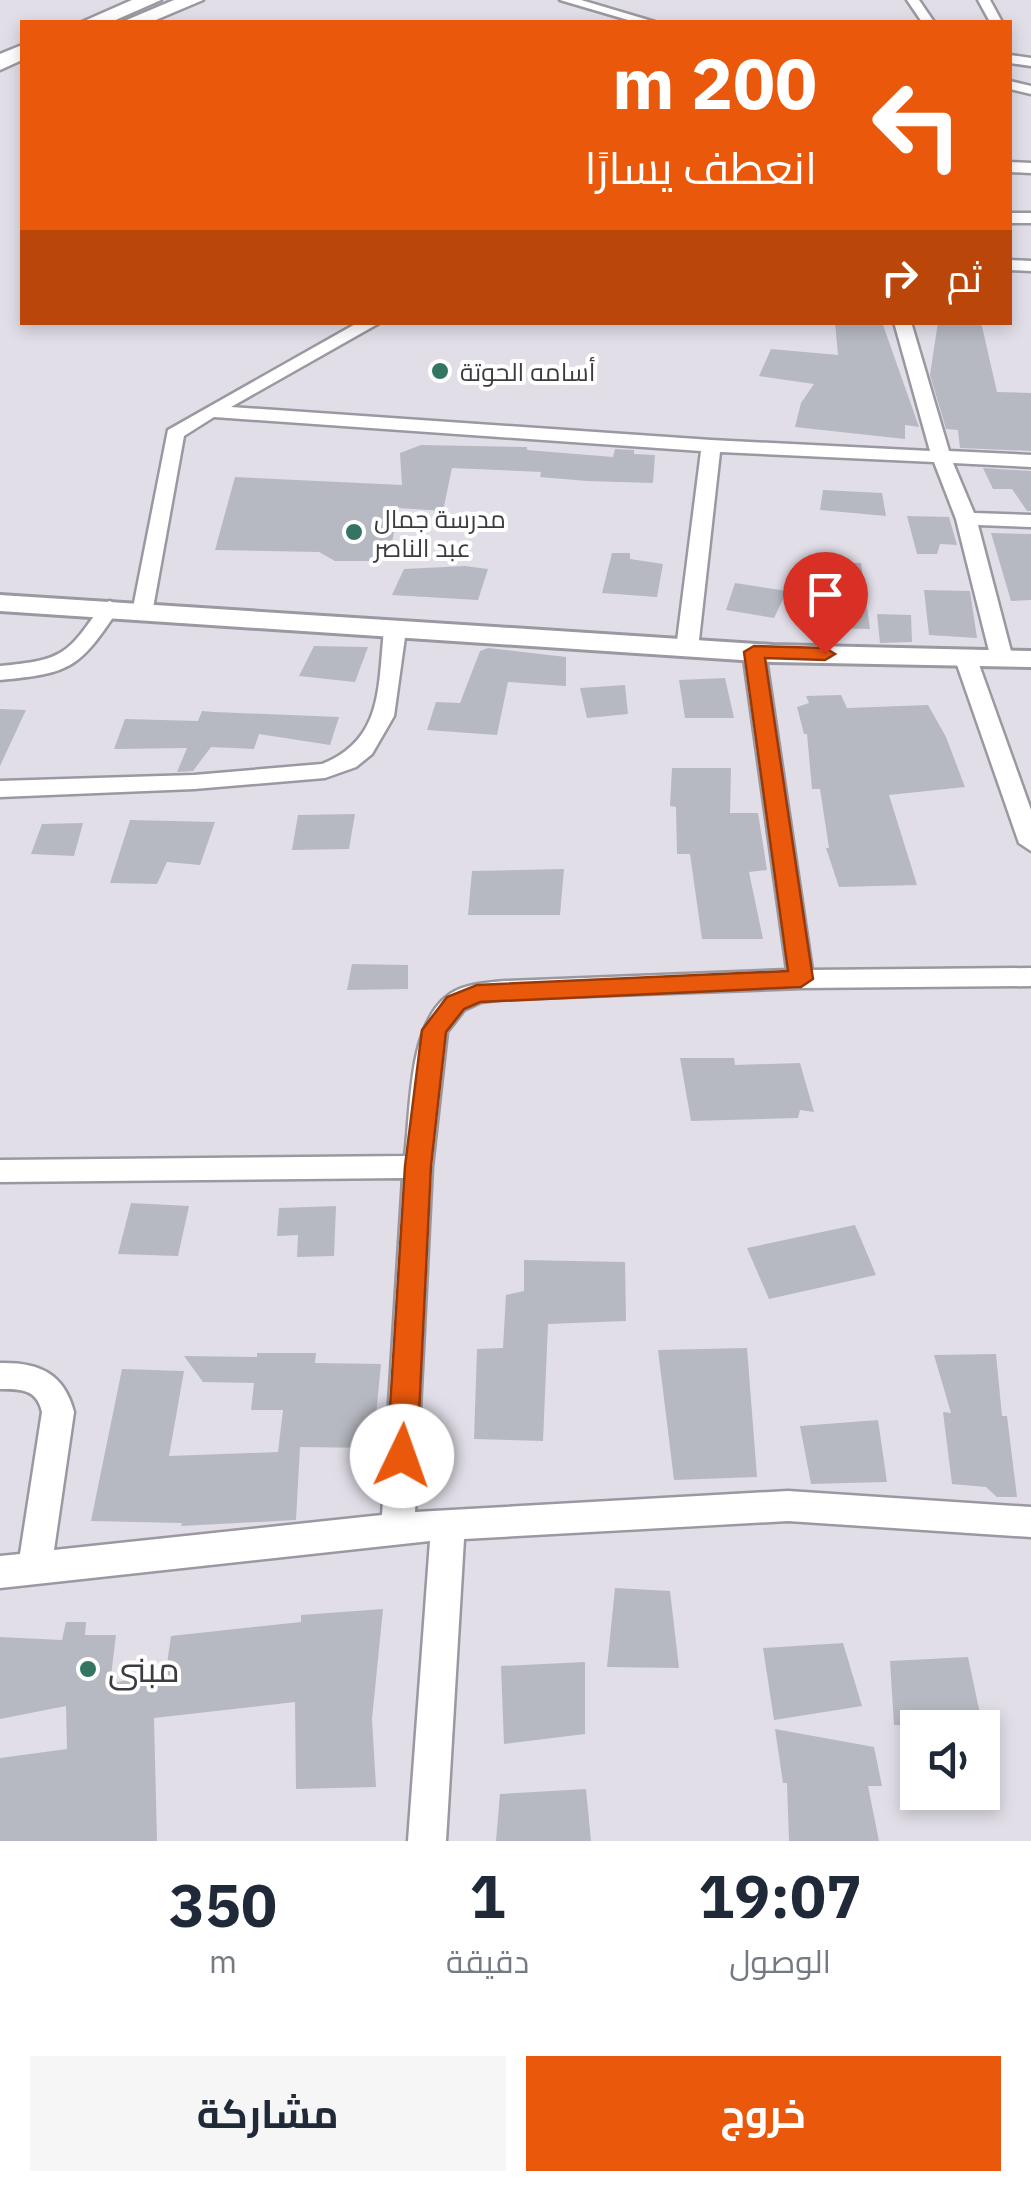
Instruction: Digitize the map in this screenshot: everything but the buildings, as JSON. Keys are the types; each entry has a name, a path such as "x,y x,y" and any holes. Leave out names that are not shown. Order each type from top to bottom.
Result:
{"main road":[{"path":"98,20 151,0"},
{"path":"138,20 193,0"}],"street":[{"path":"566,0 641,20"},
{"path":"1012,56 1031,62"},
{"path":"143,608 175,434 211,410 367,325"},
{"path":"0,603 143,608 686,649 1017,659 942,460 903,325"},
{"path":"211,410 710,446 942,460 1031,461"},
{"path":"686,649 710,446"},
{"path":"966,519 1031,521"},
{"path":"0,673 70,662 110,607"},
{"path":"0,789 194,782 325,771 346,765 378,737 395,630"},
{"path":"754,652 801,979"},
{"path":"966,659 1031,843"},
{"path":"398,1528 418,1166 434,1030 455,1003 477,993 505,990 801,979 1031,977"},
{"path":"0,1171 418,1166"},
{"path":"0,1376 37,1378 49,1386 56,1398 58,1412 36,1566"},
{"path":"0,1572 398,1528 788,1506 1031,1522"},
{"path":"427,1841 448,1526"}],"place":[{"name":"أسامه الحوتة","path":"440,371"},
{"name":"مدرسة جمال عبد الناصر","path":"354,532"},
{"name":"مبنى","path":"88,1669"}],"route":[{"path":"402,1456 418,1166 434,1030 455,1003 477,993 801,979 754,652 825,654"}]}
